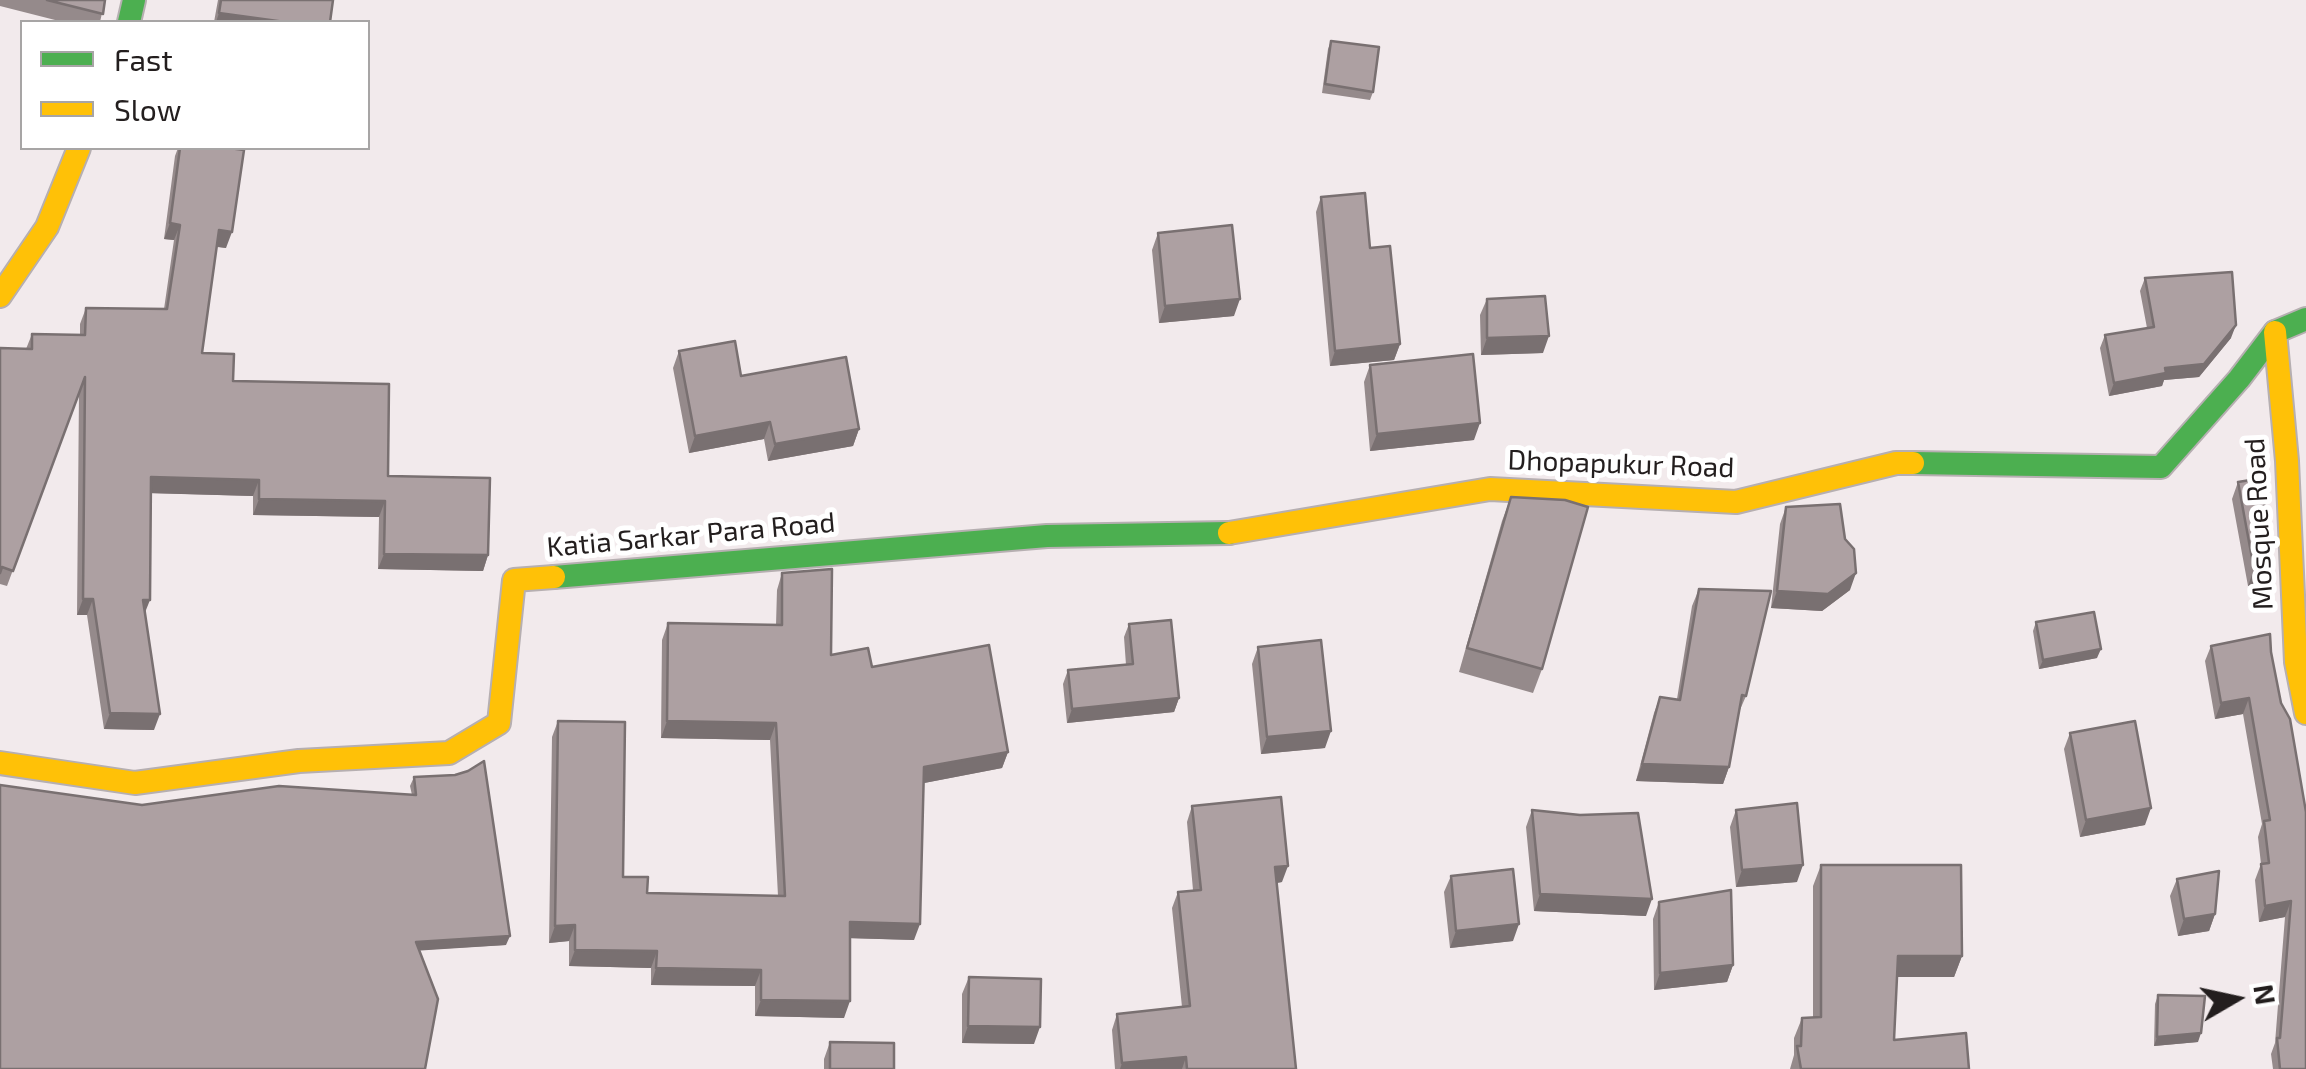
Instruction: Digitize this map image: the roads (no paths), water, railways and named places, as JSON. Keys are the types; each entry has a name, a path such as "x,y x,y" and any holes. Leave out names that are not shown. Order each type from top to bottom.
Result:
{"street":[{"path":"0,296 47,227 78,150"},
{"path":"2274,332 2306,319"},
{"name":"Dhopapukur Road","path":"1047,536 1234,533 1490,489 1736,502 1896,463 2160,467 2274,332"},
{"name":"Mosque Road","path":"2274,332 2287,462 2296,662 2306,713"},
{"name":"Katia Sarkar Para Road","path":"0,763 135,783 299,760 450,753 499,723 514,580 1047,536"}]}
